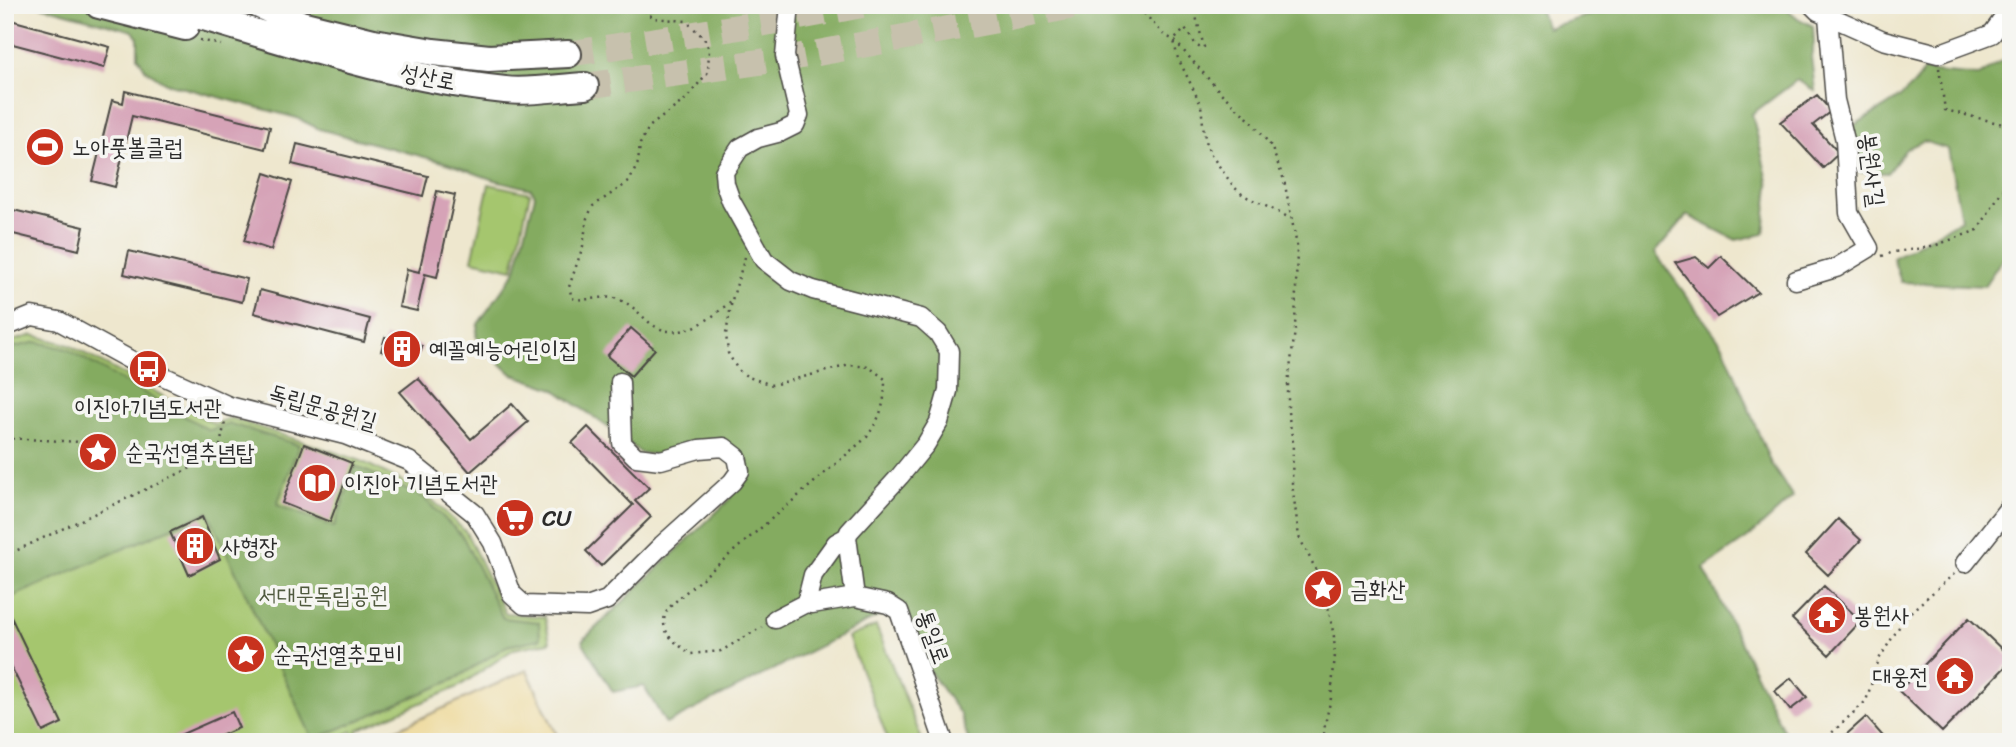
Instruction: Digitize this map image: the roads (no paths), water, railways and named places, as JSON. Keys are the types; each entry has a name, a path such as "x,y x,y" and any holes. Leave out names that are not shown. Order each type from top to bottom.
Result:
{"main road":[{"path":"99,5 215,35 274,38"},
{"path":"163,5 274,38"},
{"path":"225,5 301,24"},
{"name":"성산로","path":"259,5 301,24 374,43 489,58 568,54"},
{"name":"성산로","path":"274,38 422,77 508,91 585,86"}],"street":[{"path":"775,619 807,603 856,597 847,537 901,477 939,422 948,391 949,351 938,333 920,318 813,290 791,281 764,260 731,201 724,172 740,148 758,138 795,125 799,115 785,56 790,5"},
{"path":"1812,5 1828,16 1883,40 1938,54 1993,34 2011,8"},
{"name":"봉원사길","path":"1796,280 1836,268 1869,248 1849,213 1845,140 1835,100 1828,16"},
{"name":"독립문공원길","path":"5,327 32,316 59,321 143,367 229,406 345,435 409,461 475,514 493,543 512,594 524,605 587,607 607,600 662,545 732,482 740,471 737,457 724,447 699,449 662,460 636,457 622,443 620,382"},
{"path":"1965,563 2011,505"},
{"path":"807,603 813,575 836,543 847,537"},
{"name":"통일로","path":"856,597 888,604 899,611 944,742"}],"tunnel":[{"path":"568,54 862,5"},
{"path":"585,86 796,57 1079,5"}],"place":[{"name":"노아풋볼클럽","path":"45,147"},
{"name":"예꼴예능어린이집","path":"402,349"},
{"name":"이진아기념도서관","path":"148,369"},
{"name":"순국선열추념탑","path":"98,452"},
{"name":"이진아 기념도서관","path":"317,483"},
{"name":"CU","path":"515,518"},
{"name":"사형장","path":"195,546"},
{"name":"금화산","path":"1323,589"},
{"name":"봉원사","path":"1827,615"},
{"name":"순국선열추모비","path":"246,654"},
{"name":"대웅전","path":"1955,676"}],"park label":[{"name":"서대문독립공원","path":"323,595"}]}
